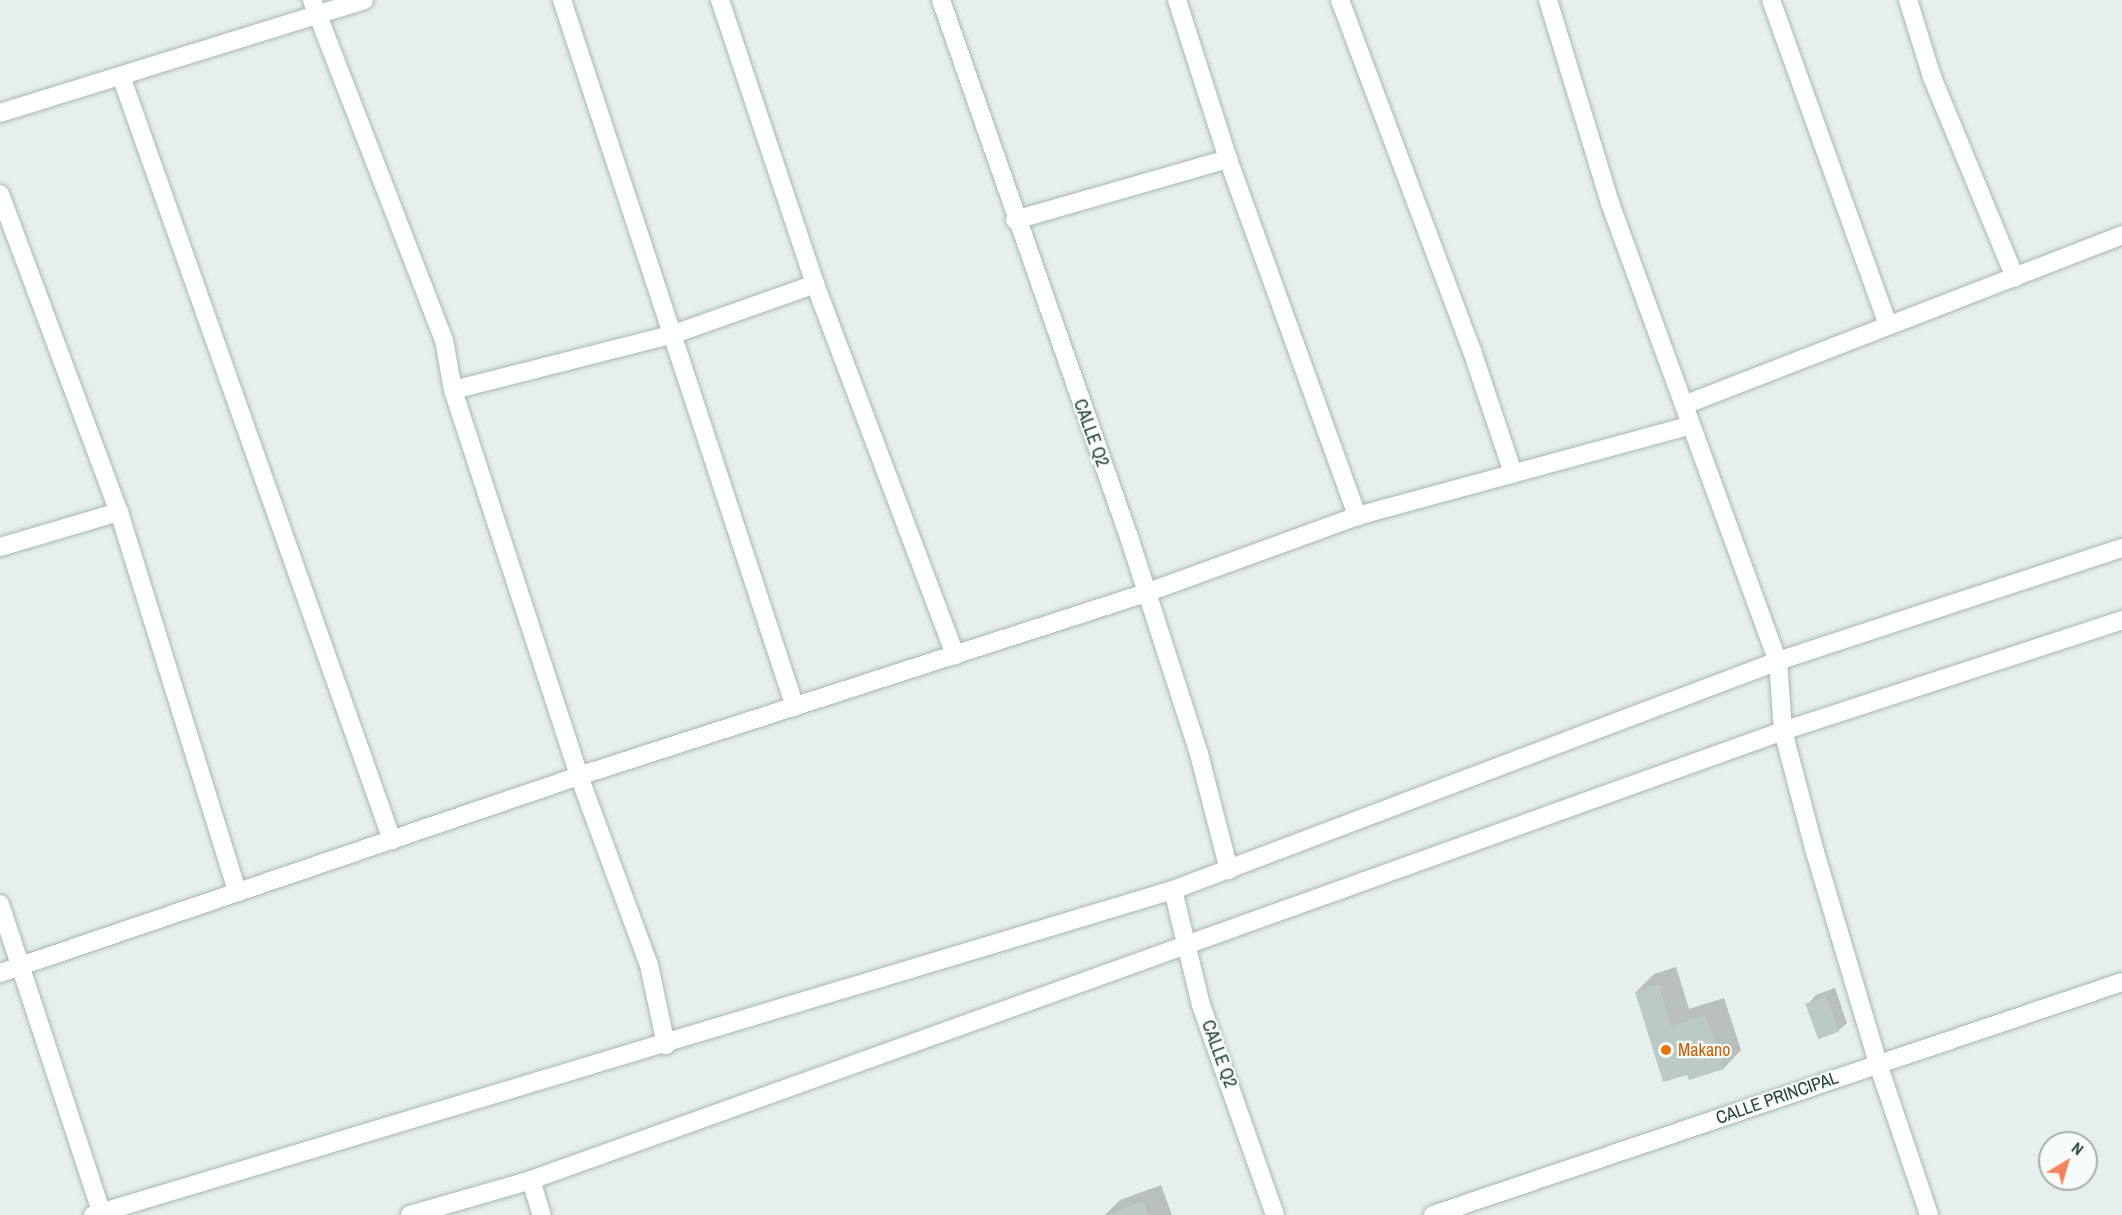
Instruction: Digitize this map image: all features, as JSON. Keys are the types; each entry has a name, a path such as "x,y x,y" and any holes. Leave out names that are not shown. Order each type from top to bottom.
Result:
{"street":[{"path":"0,113 121,76 315,8 364,0"},
{"path":"562,0 674,334 795,707"},
{"path":"720,0 815,284 954,655"},
{"name":"CALLE Q2","path":"941,0 1015,220 1146,593 1199,754 1229,870"},
{"path":"1177,0 1228,159 1357,516"},
{"path":"1340,0 1472,351 1513,474"},
{"path":"1548,0 1610,203 1778,661 1783,731 1878,1064 1929,1215"},
{"path":"1771,0 1888,325"},
{"path":"1908,0 1932,77 2015,277"},
{"path":"315,8 444,340 453,390 579,777 650,965 666,1045"},
{"path":"121,76 167,196 392,840"},
{"path":"1015,220 1228,159"},
{"path":"0,194 119,512 237,892"},
{"path":"1684,405 2122,235"},
{"path":"453,390 674,334 815,284"},
{"path":"0,973 579,777 1146,593 1357,516 1691,425"},
{"path":"0,547 119,512"},
{"path":"0,904 97,1213 666,1045 1173,890 1778,661 2122,548"},
{"path":"410,1215 531,1180 1783,731 2122,620"},
{"name":"CALLE Q2","path":"1173,890 1201,1005 1275,1215"},
{"name":"CALLE PRINCIPAL","path":"1433,1215 2122,982"},
{"path":"531,1180 542,1215"}],"building":[{"path":"1659,984 1671,1026 1706,1015 1724,1069 1689,1080 1687,1075 1663,1082 1635,992"},
{"path":"1826,996 1839,1032 1818,1039 1805,1004"},
{"path":"1143,1201 1148,1215 1107,1215"}],"place":[{"name":"Makano","path":"1666,1050"}]}
